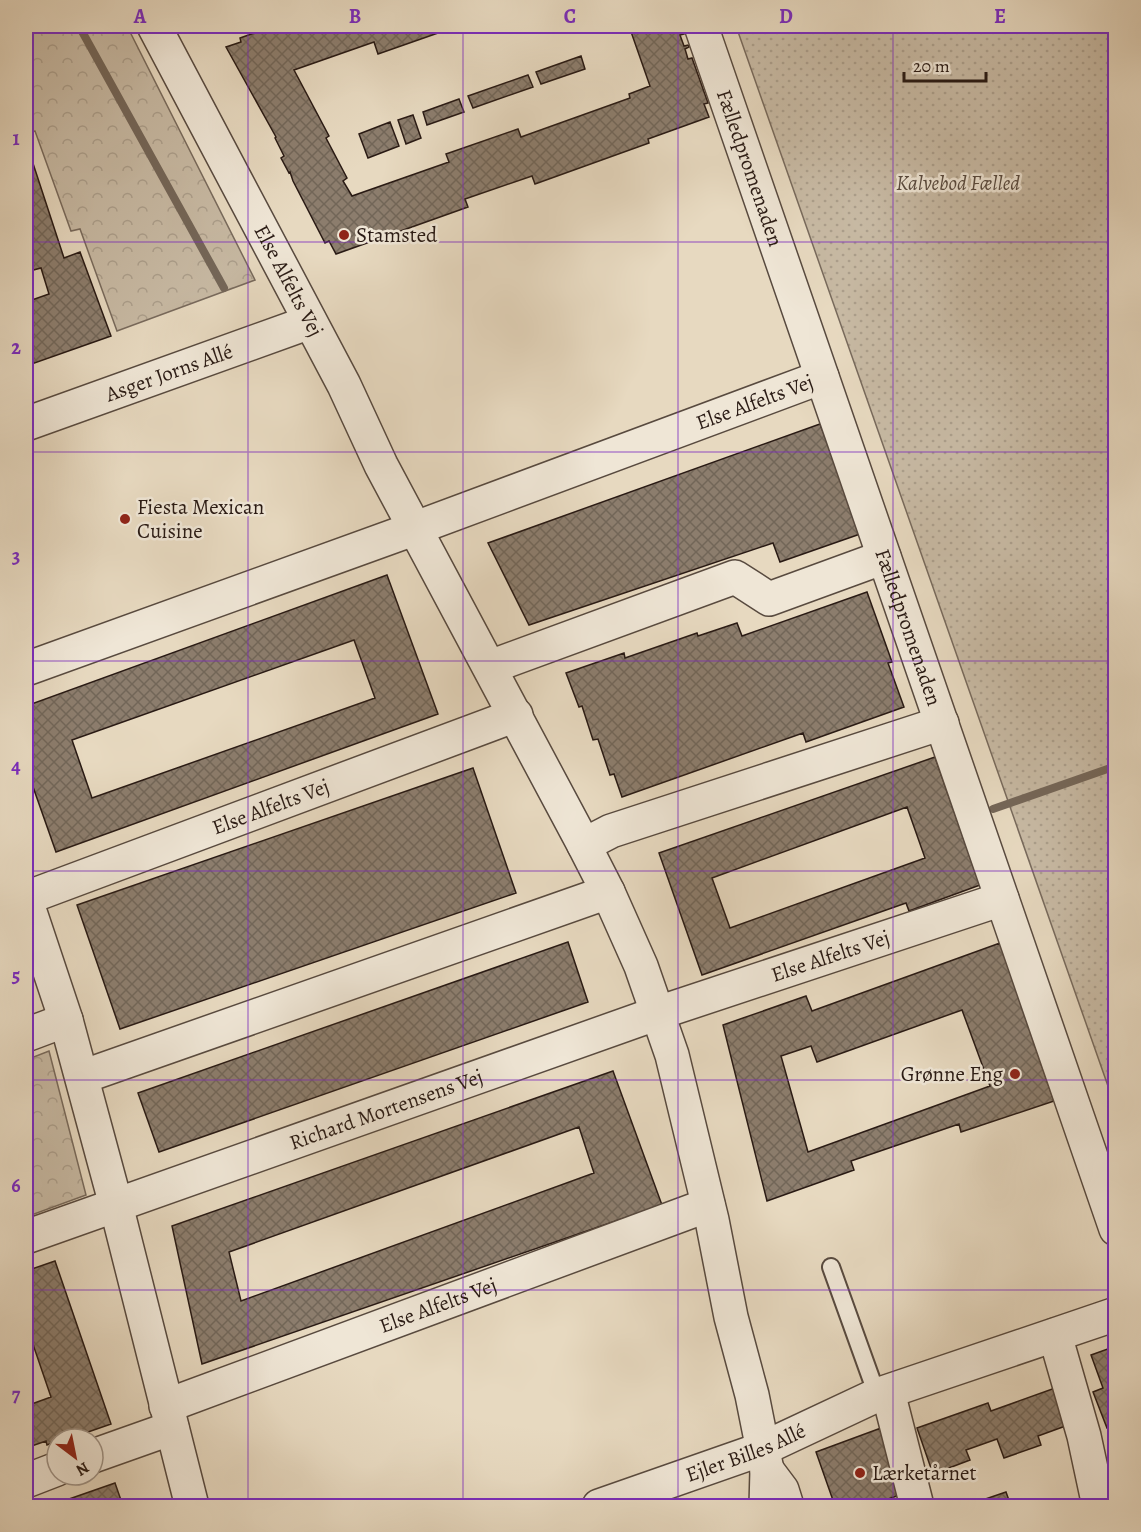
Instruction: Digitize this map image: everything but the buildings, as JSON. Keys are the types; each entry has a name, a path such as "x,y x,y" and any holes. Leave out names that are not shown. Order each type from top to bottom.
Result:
{"street":[{"name":"Fælledpromenaden","path":"701,26 1116,1229"},
{"name":"Else Alfelts Vej","path":"166,28 310,322 344,385 381,465 584,845 641,966 672,1055 752,1395 764,1459 766,1506"},
{"name":"Asger Jorns Allé","path":"26,424 310,322"},
{"name":"Else Alfelts Vej","path":"26,669 416,528 822,377"},
{"path":"490,667 735,577 769,599 884,557"},
{"name":"Else Alfelts Vej","path":"26,899 516,715"},
{"path":"584,845 611,831 942,723"},
{"path":"81,1077 608,892"},
{"path":"26,899 66,1020 116,1205 192,1506"},
{"name":"Else Alfelts Vej","path":"658,1013 1002,899"},
{"name":"Richard Mortensens Vej","path":"26,1237 658,1013"},
{"path":"26,1035 66,1020"},
{"name":"Else Alfelts Vej","path":"105,1450 169,1417 708,1205"},
{"name":"Ejler Billes Allé","path":"599,1506 764,1459 882,1393 1116,1314"},
{"path":"1055,1335 1084,1436 1100,1506"},
{"path":"882,1393 917,1506"},
{"name":"Else Alfelts Vej","path":"764,1459 782,1490 787,1506"},
{"path":"26,1480 45,1473"}],"lane":[{"path":"831,1267 882,1393"}],"green space":[{"path":"26,26 127,26 255,280 117,331 80,229 71,231 35,131 26,132"},
{"name":"Kalvebod Fælled","path":"736,26 1115,26 1115,1106"},
{"path":"49,1051 86,1195 26,1217 26,1060"}],"waterway":[{"path":"79,26 224,288"},
{"path":"993,809 1116,766"}],"place":[{"name":"Stamsted","path":"344,235"},
{"name":"Fiesta Mexican Cuisine","path":"125,519"},
{"name":"Grønne Eng","path":"1015,1074"},
{"name":"Lærketårnet","path":"860,1473"}]}
